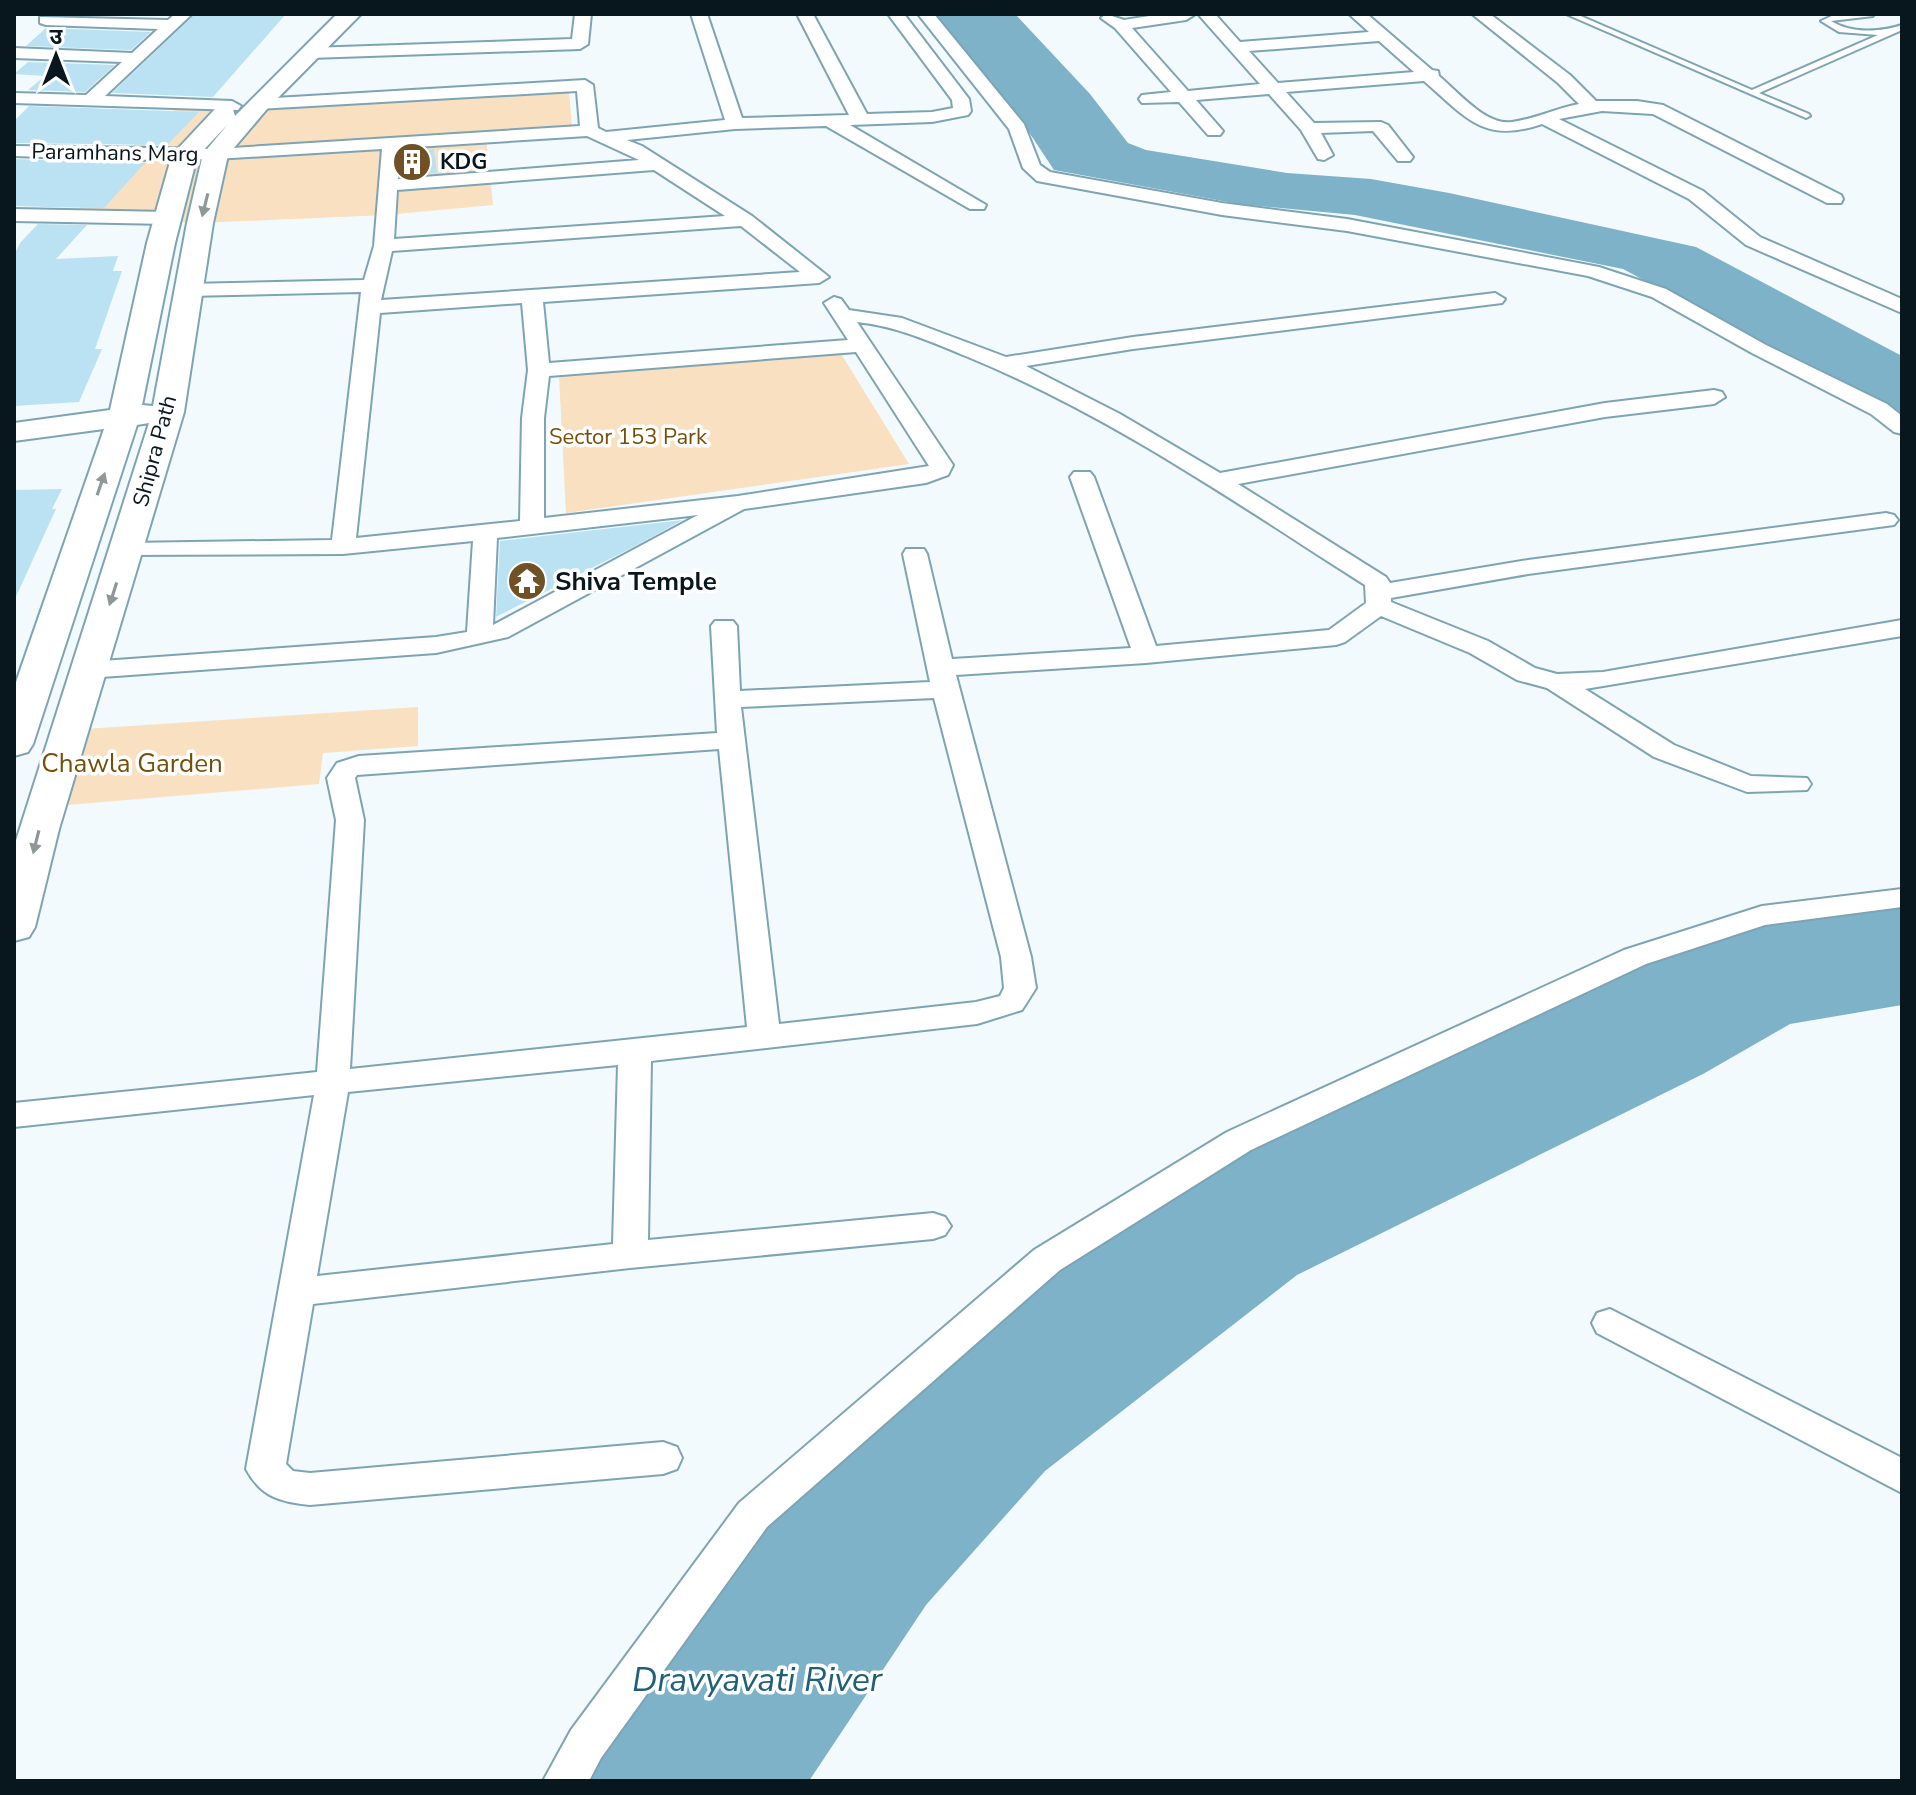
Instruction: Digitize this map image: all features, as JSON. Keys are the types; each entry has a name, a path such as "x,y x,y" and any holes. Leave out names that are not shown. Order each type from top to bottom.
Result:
{"street":[{"name":"Shipra Path","path":"14,744 25,680 124,416 168,218 201,155 318,14"},
{"name":"Shipra Path","path":"245,105 310,53 350,14"},
{"path":"126,550 343,547 738,503 926,476 940,470 941,465 932,450 864,345 841,316 819,277 745,220 636,150 595,134 582,64 583,14"},
{"path":"699,14 735,124"},
{"path":"805,14 861,120"},
{"name":"Paramhans Marg","path":"14,151 201,155 735,124 932,117 962,111 960,99 922,53 896,14"},
{"path":"926,14 1018,128 1032,168 1044,177 1222,209 1347,225 1592,271 1659,293 1759,349 1879,409 1902,427"},
{"path":"1104,14 1121,25 1214,131"},
{"path":"1121,25 1188,14"},
{"path":"1206,14 1309,128 1324,155"},
{"path":"1357,14 1432,75 1473,114 1492,125 1504,129 1590,105 1628,104 1657,109 1834,199"},
{"path":"1480,14 1564,79 1590,105"},
{"path":"90,101 178,19"},
{"path":"31,34 178,19"},
{"path":"31,34 134,58"},
{"path":"1236,47 1383,36"},
{"path":"310,53 582,64"},
{"path":"14,98 245,105 582,64"},
{"path":"1148,99 1432,75"},
{"path":"1544,118 1696,195 1753,241 1902,307"},
{"path":"830,121 977,205"},
{"path":"1309,128 1375,126 1382,129 1404,157"},
{"path":"343,547 371,296 384,246 391,143"},
{"name":"Shipra Path","path":"14,927 39,829 168,412 188,290 201,155"},
{"path":"387,185 656,164"},
{"path":"14,215 168,218"},
{"path":"384,246 745,220"},
{"path":"188,290 371,296 532,296 819,277"},
{"path":"532,296 539,370 533,418 532,527"},
{"path":"1007,363 1133,343 1495,299"},
{"path":"841,316 885,318 1007,363 1214,481 1377,582 1378,599"},
{"path":"539,370 864,345"},
{"path":"1214,481 1605,410 1714,397"},
{"path":"14,432 168,412"},
{"path":"1082,477 1146,655"},
{"path":"88,670 436,645 480,638 499,632 738,503"},
{"path":"727,700 1336,637 1378,599 1465,575 1738,540 1831,524 1886,520"},
{"path":"480,638 485,533"},
{"path":"14,1115 635,1052 977,1013 1011,1003 1020,988 1016,957 943,678 915,554"},
{"path":"1378,599 1479,647 1526,674 1556,682 1603,680 1902,628"},
{"path":"724,626 727,700 764,1036"},
{"path":"1556,682 1664,751 1747,784 1797,784"},
{"path":"663,1458 310,1489 283,1486 266,1469 333,1082 350,820 341,778 347,769 359,764 732,740"},
{"path":"565,1781 586,1744 753,1515 1047,1260 1239,1141 1635,957 1762,916 1902,898"},
{"path":"630,1255 635,1052"},
{"path":"297,1292 630,1255 933,1226"},
{"path":"1610,1323 1902,1477"}],"lane":[{"path":"1570,14 1806,116"},
{"path":"1860,14 1880,19"},
{"path":"1869,16 1834,17 1825,21 1839,30 1887,34"},
{"path":"1891,22 1902,26"},
{"path":"1754,92 1902,26"}],"green space":[{"path":"569,90 572,128 486,137 493,205 385,215 200,223 73,216 122,155 182,104 232,106 393,95"},
{"name":"Sector 153 Park","path":"840,352 909,464 566,513 559,376"},
{"name":"Chawla Garden","path":"418,707 418,746 323,753 319,784 67,805 84,729"}],"water":[{"path":"934,14 1015,14 1090,94 1128,143 1146,150 1287,173 1371,179 1696,247 1902,356 1902,431 1852,391 1623,269 1355,215 1239,204 1054,170 1017,114"},
{"name":"Dravyavati River","path":"1902,895 1902,1005 1790,1024 1703,1074 1297,1275 1045,1471 926,1605 809,1781 571,1781 762,1522 982,1311 1188,1162 1686,931"}],"building":[{"path":"195,14 286,14 213,97 112,93"},
{"path":"46,28 151,32 131,50 26,46"},
{"path":"28,62 115,65 85,92 28,90 45,76 14,74"},
{"path":"29,106 199,112 167,145 14,143 14,121"},
{"path":"434,149 437,173 401,176 403,151"},
{"path":"14,159 145,163 104,208 14,206"},
{"path":"38,224 87,225 56,259 118,256 113,271 122,271 95,349 102,349 79,402 14,406 14,255 20,243"},
{"path":"62,489 52,509 56,509 14,601 14,490"},
{"name":"Shiva Temple","path":"683,520 635,546 496,617 500,541"}],"place":[{"name":"KDG","path":"412,162"},
{"name":"Shiva Temple","path":"527,581"}]}
